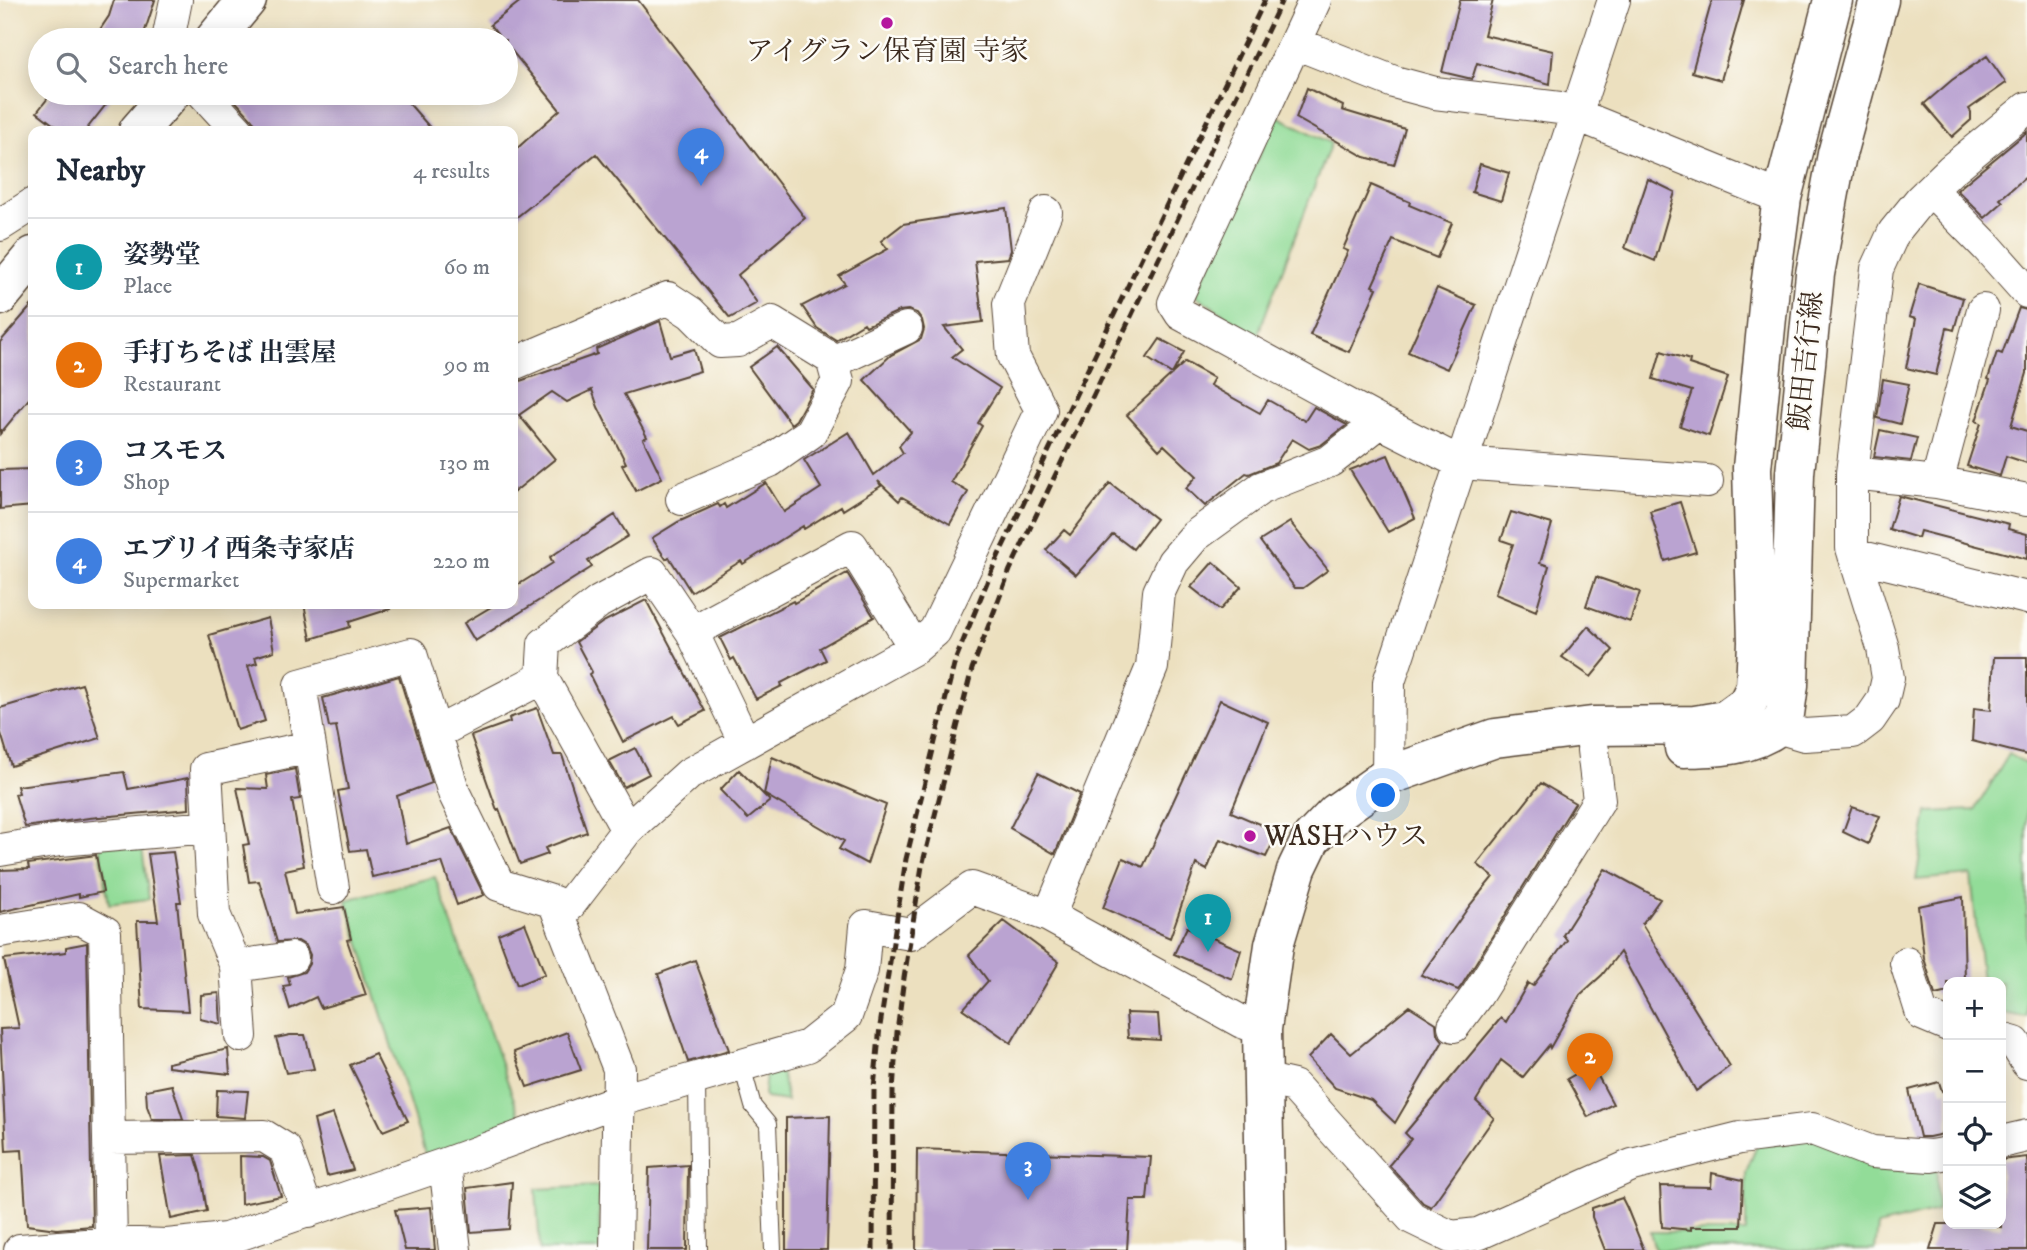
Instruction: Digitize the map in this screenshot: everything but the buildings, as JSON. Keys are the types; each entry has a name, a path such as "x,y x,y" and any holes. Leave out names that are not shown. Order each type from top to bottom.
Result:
{"main road":[{"path":"224,28 247,0"},
{"name":"飯田吉行線","path":"1755,688 1757,642 1752,468 1760,375 1782,198 1833,0"},
{"name":"飯田吉行線","path":"1770,732 1785,714 1789,685 1795,473 1815,274 1837,154 1879,0"},
{"path":"142,126 161,105"},
{"path":"0,296 28,262"},
{"path":"1266,1250 1262,1029 1274,945 1297,867 1311,839 1336,813 1388,776 1494,738 1592,726 1695,725 1725,720 1746,704 1755,688"},
{"path":"1448,755 1723,746 1770,732"}],"street":[{"path":"170,28 176,0"},
{"path":"1315,0 1174,303 1181,314 1461,463 1707,481"},
{"path":"1388,776 1389,682 1614,0"},
{"path":"1295,43 1394,82 1435,93 1560,108 1782,198"},
{"path":"215,105 234,126"},
{"path":"1755,688 1770,732 1804,735 1853,732 1870,719 1883,700 1888,678 1883,649 1852,548 1852,473 1877,269 1894,232 1931,190 1972,152 2027,108"},
{"path":"1931,190 2027,292"},
{"path":"0,225 28,207"},
{"path":"560,917 627,830 689,774 915,648 935,631 1041,410 1013,356 1009,304 1046,212"},
{"path":"518,362 668,298 691,313 720,342 738,341 772,322 832,359 838,381 810,433 770,461 682,499"},
{"path":"1937,482 1983,310"},
{"path":"833,362 906,328"},
{"path":"1049,916 1152,667 1158,593 1173,562 1195,536 1261,488 1330,461 1380,422"},
{"path":"1852,473 1937,482 2027,500"},
{"path":"692,632 852,546 915,648"},
{"path":"1854,555 2027,598"},
{"path":"627,830 542,678 544,644 599,602 652,573 692,632 745,743"},
{"path":"333,888 300,685 411,654 454,793 499,885 554,902 619,1069 616,1250"},
{"path":"436,733 542,678"},
{"path":"241,1036 236,966 214,914 206,769 310,747"},
{"path":"1454,1026 1477,995 1599,800 1593,750"},
{"path":"0,850 60,841 209,827"},
{"path":"20,1250 111,1243 185,1247 226,1239 276,1237 308,1212 617,1101 808,1046 845,1016 862,970 866,926 911,934 972,888 1049,916 1242,1023 1262,1029"},
{"path":"0,931 79,918 105,932 111,1243"},
{"path":"236,966 292,958"},
{"path":"1906,963 1922,1014 1943,1023"},
{"path":"2004,1040 2015,1043 2027,1063"},
{"path":"1263,1079 1294,1086 1412,1219 1451,1237 1480,1242 1632,1165 1740,1138 1812,1129 1872,1152 1931,1156 1943,1154"},
{"path":"109,1138 264,1136 285,1149 308,1212"},
{"path":"2006,1141 2027,1136"},
{"path":"445,1164 455,1250"}],"lane":[{"path":"742,1066 752,1106 768,1124 773,1250"},
{"path":"697,1079 699,1250"}],"green space":[{"path":"1277,116 1331,143 1257,336 1195,295"},
{"path":"2009,754 2027,764 2027,1017 2006,1014 2006,977 1981,977 1971,875 1916,880 1927,812 1975,810"},
{"path":"140,833 149,899 109,904 98,837"},
{"path":"435,877 523,1125 426,1157 346,900"},
{"path":"781,1071 787,1101 766,1098 766,1073"},
{"path":"1811,1138 1937,1164 1937,1211 1878,1226 1875,1250 1655,1250 1650,1232 1746,1232 1746,1172 1758,1143"},
{"path":"599,1186 600,1250 540,1250 536,1189"}],"railway":[{"path":"873,1250 874,1088 880,1026 906,859 955,661 994,565 1265,0"},
{"path":"892,1250 893,1091 904,978 922,866 972,669 1010,570 1282,0"}],"place":[{"name":"アイグラン保育園 寺家","path":"887,23"},
{"name":"エブリイ西条寺家店","path":"701,186"},
{"name":"WASHハウス","path":"1250,836"},
{"name":"姿勢堂","path":"1208,952"},
{"name":"手打ちそば 出雲屋","path":"1590,1091"},
{"name":"コスモス","path":"1028,1200"}]}
